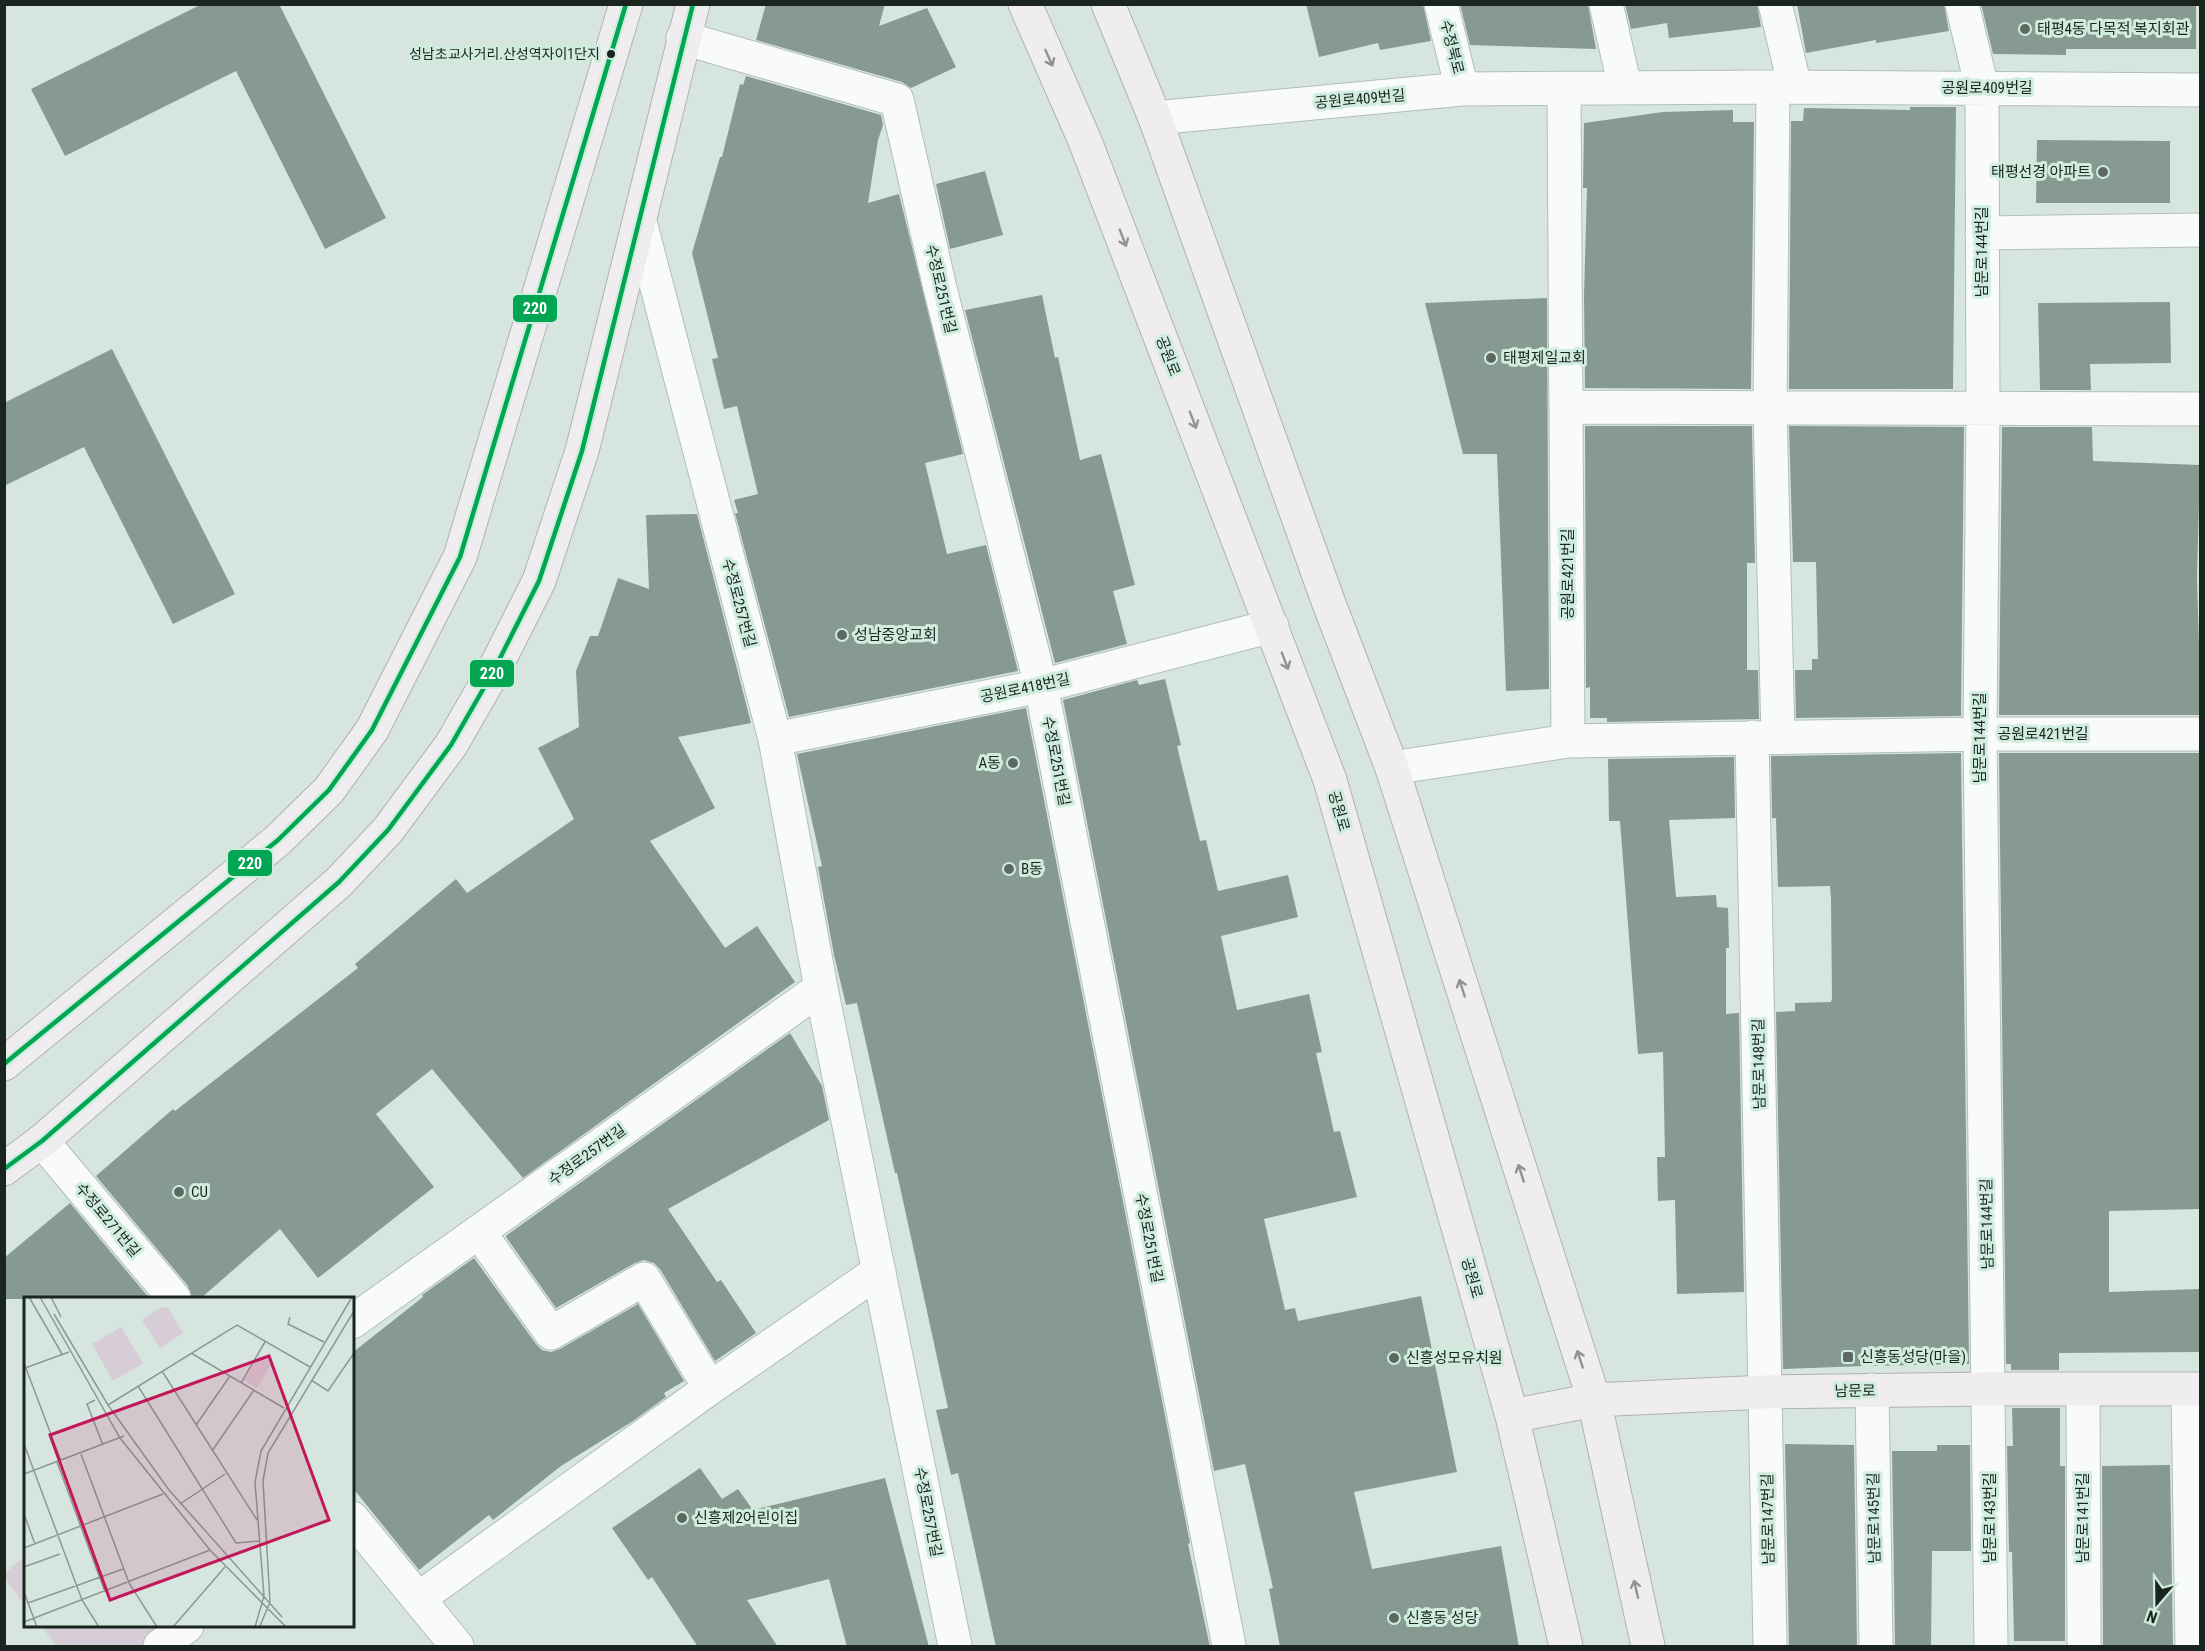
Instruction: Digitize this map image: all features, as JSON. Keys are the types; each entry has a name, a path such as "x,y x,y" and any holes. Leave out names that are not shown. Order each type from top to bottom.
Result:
{"main road":[{"path":"4,1064 278,840 329,790 372,730 460,557 626,4"},
{"path":"4,1169 42,1141 339,882 388,830 451,745 493,672 539,581 582,451 693,4"},
{"name":"공원로","path":"1025,4 1085,141 1330,780 1512,1416 1566,1647"},
{"path":"1108,4 1155,118 1328,601 1392,768 1594,1400 1648,1647"},
{"name":"남문로","path":"1512,1416 1594,1400 1766,1392 1989,1389 2194,1390"}],"street":[{"name":"수정북로","path":"1441,4 1462,89"},
{"path":"1606,4 1625,87"},
{"path":"1765,737 1770,408 1784,87 1775,4"},
{"name":"남문로144번길","path":"1962,4 1982,88 1983,409 1980,734 1989,1389"},
{"name":"수정로251번길","path":"683,38 897,100 940,288 1041,686 1229,1647"},
{"name":"공원로409번길","path":"1155,118 1462,89 1784,87 2200,90"},
{"path":"1564,90 1568,407 2200,409"},
{"name":"수정로257번길","path":"640,222 775,739 821,988 955,1647"},
{"path":"1982,233 2200,230"},
{"name":"공원로421번길","path":"1568,407 1569,741"},
{"name":"공원로418번길","path":"775,739 1041,686 1272,626"},
{"name":"공원로421번길","path":"1392,768 1569,741 1980,734 2200,734"},
{"name":"남문로148번길","path":"1765,737 1766,1392"},
{"name":"수정로257번길","path":"354,1321 821,988"},
{"name":"수정로271번길","path":"42,1141 172,1297"},
{"path":"479,1232 551,1333 644,1279 711,1388"},
{"path":"418,1599 711,1388 879,1271"},
{"name":"남문로143번길","path":"1989,1389 1991,1647"},
{"name":"남문로145번길","path":"1872,1390 1876,1647"},
{"name":"남문로141번길","path":"2083,1390 2084,1647"},
{"path":"2192,1647 2194,1390"},
{"name":"남문로147번길","path":"1766,1392 1770,1647"},
{"path":"354,1520 457,1647"},
{"path":"160,1647 186,1627"}],"shaded area":[{"path":"24,1557 24,1605 5,1579 5,1573"},
{"path":"42,1627 170,1627 144,1646 57,1646"}],"building":[{"path":"202,4 279,4 386,218 325,249 236,71 65,156 31,89"},
{"path":"766,4 885,4 879,26 927,8 956,67 911,88 902,82 756,40"},
{"path":"1306,4 1423,4 1431,41 1380,50 1378,43 1319,57"},
{"path":"1460,4 1588,4 1596,49 1470,45"},
{"path":"1625,4 1757,4 1761,27 1669,38 1667,23 1631,29"},
{"path":"1797,4 1944,4 1949,31 1876,43 1876,40 1806,53"},
{"path":"1981,4 2196,4 2196,49 2066,49 2066,55 1993,54"},
{"path":"746,76 881,115 883,125 878,140 868,203 899,194 963,454 925,463 947,554 986,545 1018,671 789,717 735,513 738,513 734,500 758,494 737,406 724,409 712,359 718,358 692,253 720,157 722,157 740,84 743,85"},
{"path":"1910,107 1956,107 1953,389 1789,389 1791,121 1803,121 1804,108 1910,110"},
{"path":"1733,110 1733,122 1754,122 1751,389 1585,388 1584,296 1587,188 1583,188 1584,123 1663,112"},
{"name":"태평선경 아파트","path":"2037,140 2170,141 2170,203 2036,203"},
{"path":"985,171 1003,235 950,249 936,184"},
{"path":"1042,295 1080,460 1101,454 1135,585 1113,591 1127,644 1055,663 965,310"},
{"path":"1547,298 1549,689 1506,691 1497,454 1463,454 1425,303"},
{"path":"2170,302 2171,363 2090,364 2091,390 2040,390 2038,303"},
{"path":"112,349 235,594 173,624 84,447 4,486 4,403"},
{"path":"1585,426 1752,426 1755,563 1747,563 1747,670 1758,670 1759,719 1607,722 1607,718 1590,718 1590,687 1586,688"},
{"path":"1789,426 1964,427 1961,716 1796,718 1795,670 1812,670 1812,659 1818,659 1816,562 1793,562"},
{"path":"2002,427 2092,427 2093,461 2200,465 2197,578 2200,715 1999,715"},
{"path":"697,514 751,723 678,737 715,808 650,841 725,948 757,926 795,982 523,1178 432,1069 376,1114 434,1187 318,1278 280,1229 202,1297 191,1297 188,1286 96,1176 173,1109 175,1111 358,968 355,964 456,879 467,893 574,819 538,748 579,727 576,671 590,636 598,636 618,578 649,589 646,515"},
{"path":"1165,679 1181,745 1177,746 1200,841 1206,840 1218,891 1288,875 1298,917 1221,936 1237,1010 1309,994 1322,1052 1316,1053 1334,1132 1340,1131 1357,1197 1264,1219 1285,1310 1295,1308 1298,1321 1421,1296 1457,1472 1354,1492 1372,1569 1501,1546 1519,1647 1280,1647 1269,1589 1273,1588 1245,1464 1214,1471 1063,700 1137,680 1139,685"},
{"path":"1026,708 1210,1647 996,1647 958,1473 951,1475 936,1410 948,1408 897,1173 895,1173 857,1003 846,1005 834,955 818,867 822,866 797,754"},
{"path":"1961,753 1969,1364 1783,1369 1776,1012 1795,1011 1795,1003 1831,1002 1831,899 1830,886 1778,887 1776,818 1772,818 1771,756"},
{"path":"1999,753 2200,753 2200,1209 2109,1211 2109,1292 2200,1289 2200,1352 2059,1353 2059,1370 2011,1370 2011,1364 2006,1364"},
{"path":"1734,757 1735,818 1669,820 1676,897 1716,895 1717,907 1728,908 1726,1014 1739,1013 1744,1292 1677,1294 1675,1200 1658,1201 1657,1157 1665,1157 1663,1052 1638,1054 1620,821 1609,821 1608,759"},
{"path":"790,1033 822,1086 829,1120 668,1209 717,1282 721,1280 756,1333 715,1361 660,1269 654,1263 644,1260 556,1308 506,1237 507,1235"},
{"path":"70,1203 148,1297 4,1299 4,1258"},
{"path":"474,1258 536,1344 542,1350 551,1352 638,1304 684,1381 664,1393 666,1397 633,1421 561,1466 493,1520 489,1515 419,1570 354,1489 354,1351 423,1297 422,1295"},
{"path":"2012,1408 2060,1408 2060,1466 2065,1466 2065,1641 2014,1641 2012,1552 2009,1552 2007,1446 2013,1446"},
{"path":"1785,1444 1854,1445 1857,1647 1789,1647"},
{"path":"1937,1445 1970,1445 1971,1551 1932,1551 1931,1647 1895,1647 1892,1451 1937,1451"},
{"path":"2170,1465 2173,1647 2103,1647 2102,1466"},
{"path":"700,1468 722,1499 738,1489 753,1510 885,1478 929,1647 847,1647 829,1579 747,1600 778,1647 698,1647 652,1577 648,1580 612,1528"}],"transit line":[{"name":"220","path":"4,1064 278,840 329,790 372,730 460,557 626,4"},
{"name":"220","path":"4,1169 42,1141 339,882 388,830 451,745 493,672 539,581 582,451 693,4"}],"place":[{"name":"태평4동 다목적 복지회관","path":"2025,29"},
{"name":"성남초교사거리.산성역자이1단지","path":"611,54"},
{"name":"태평선경 아파트","path":"2103,172"},
{"name":"태평제일교회","path":"1491,358"},
{"name":"성남중앙교회","path":"842,635"},
{"name":"A동","path":"1013,763"},
{"name":"B동","path":"1009,869"},
{"name":"CU","path":"179,1192"},
{"name":"신흥동성당(마을)","path":"1848,1357"},
{"name":"신흥성모유치원","path":"1394,1358"},
{"name":"신흥제2어린이집","path":"682,1518"},
{"name":"신흥동 성당","path":"1394,1618"}]}
